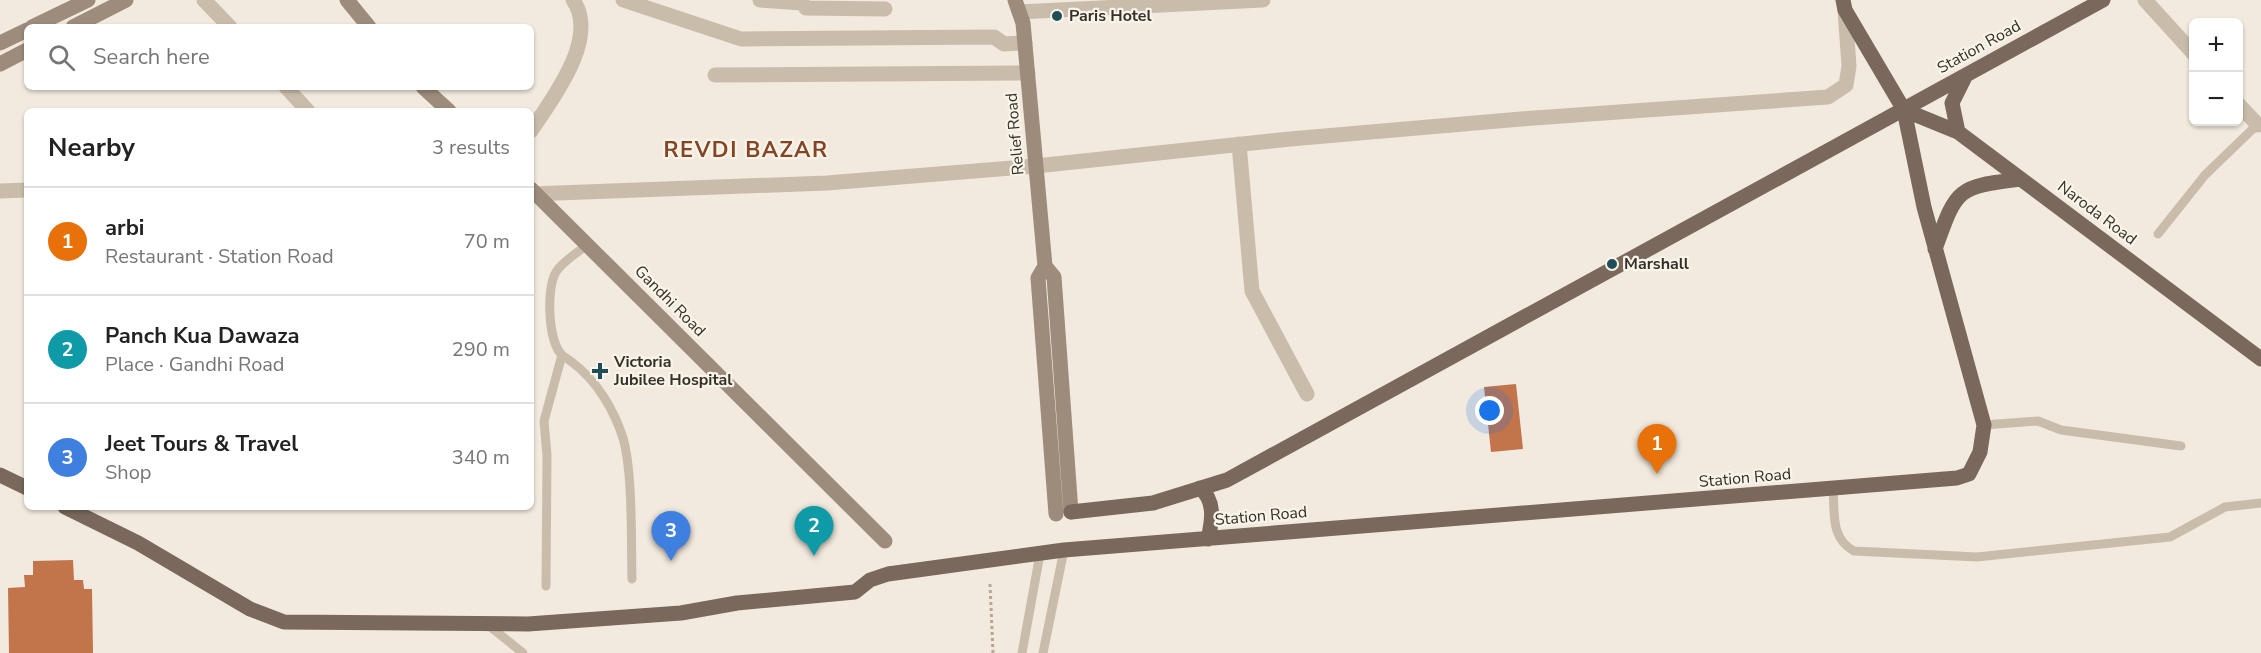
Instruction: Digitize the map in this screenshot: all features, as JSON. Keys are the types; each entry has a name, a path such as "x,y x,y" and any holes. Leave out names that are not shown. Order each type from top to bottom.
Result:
{"main road":[{"path":"38,24 88,0"},
{"path":"79,24 126,0"},
{"path":"347,0 367,24"},
{"name":"Station Road","path":"1071,512 1153,503 1227,480 2103,0"},
{"path":"1844,5 1904,110"},
{"name":"Relief Road","path":"1017,6 1025,43 1045,266 1054,277 1071,512"},
{"path":"0,43 24,31"},
{"path":"0,64 24,52"},
{"path":"1958,132 1952,103 1966,75"},
{"path":"426,90 446,108"},
{"name":"Station Road","path":"71,510 138,543 250,609 284,622 488,625 648,616 737,603 855,591 870,580 888,574 1064,550 1957,478 1969,474 1980,452 1984,425 1935,249 1904,110"},
{"name":"Naroda Road","path":"1904,110 1958,132 2261,359"},
{"path":"1935,249 1952,201 1975,184 2021,179"},
{"name":"Gandhi Road","path":"534,194 885,541"},
{"name":"Relief Road","path":"1045,266 1038,278 1056,514"},
{"path":"0,475 24,487"},
{"path":"1200,488 1208,497 1211,507 1212,517 1208,539"}],"street":[{"path":"204,0 227,24"},
{"path":"534,126 566,77 583,28 579,8 573,0"},
{"path":"623,0 741,39 994,37 1005,44 1025,43"},
{"path":"760,0 802,3 806,8 821,9 848,5 885,9"},
{"path":"1017,6 1263,0"},
{"path":"2145,0 2189,50"},
{"path":"534,193 826,183 1036,166 1239,144 1509,120 1828,97 1846,85 1849,66 1844,5"},
{"path":"715,75 1028,73"},
{"path":"289,90 305,108"},
{"path":"2243,109 2259,123"},
{"path":"1239,144 1252,291 1307,394"},
{"path":"0,191 24,190"}],"lane":[{"path":"2158,234 2205,175 2259,123"},
{"path":"587,245 556,272 550,321 554,343 562,355 575,363 599,390 614,412 624,441 632,579"},
{"path":"546,586 548,455 544,421 562,355"},
{"path":"1984,425 2038,421 2061,430 2181,446"},
{"path":"1833,489 1836,537 1844,546 1854,551 1977,557 2170,537 2226,507 2261,503"},
{"path":"1043,653 1064,550"},
{"path":"1022,653 1040,554"},
{"path":"488,625 523,653"}],"path":[{"path":"990,584 993,653"}],"building":[{"path":"1516,384 1523,449 1491,452 1484,387"},
{"path":"73,560 74,580 83,580 84,589 92,589 93,653 9,653 8,588 25,587 24,575 33,575 33,561"}],"place":[{"name":"Paris Hotel","path":"1057,16"},
{"name":"Marshall","path":"1612,264"},
{"name":"Victoria Jubilee Hospital","path":"600,371"},
{"name":"arbi","path":"1657,474"},
{"name":"Panch Kua Dawaza","path":"814,556"},
{"name":"Jeet Tours & Travel","path":"671,561"}],"district":[{"name":"REVDI BAZAR","path":"746,150"}]}
